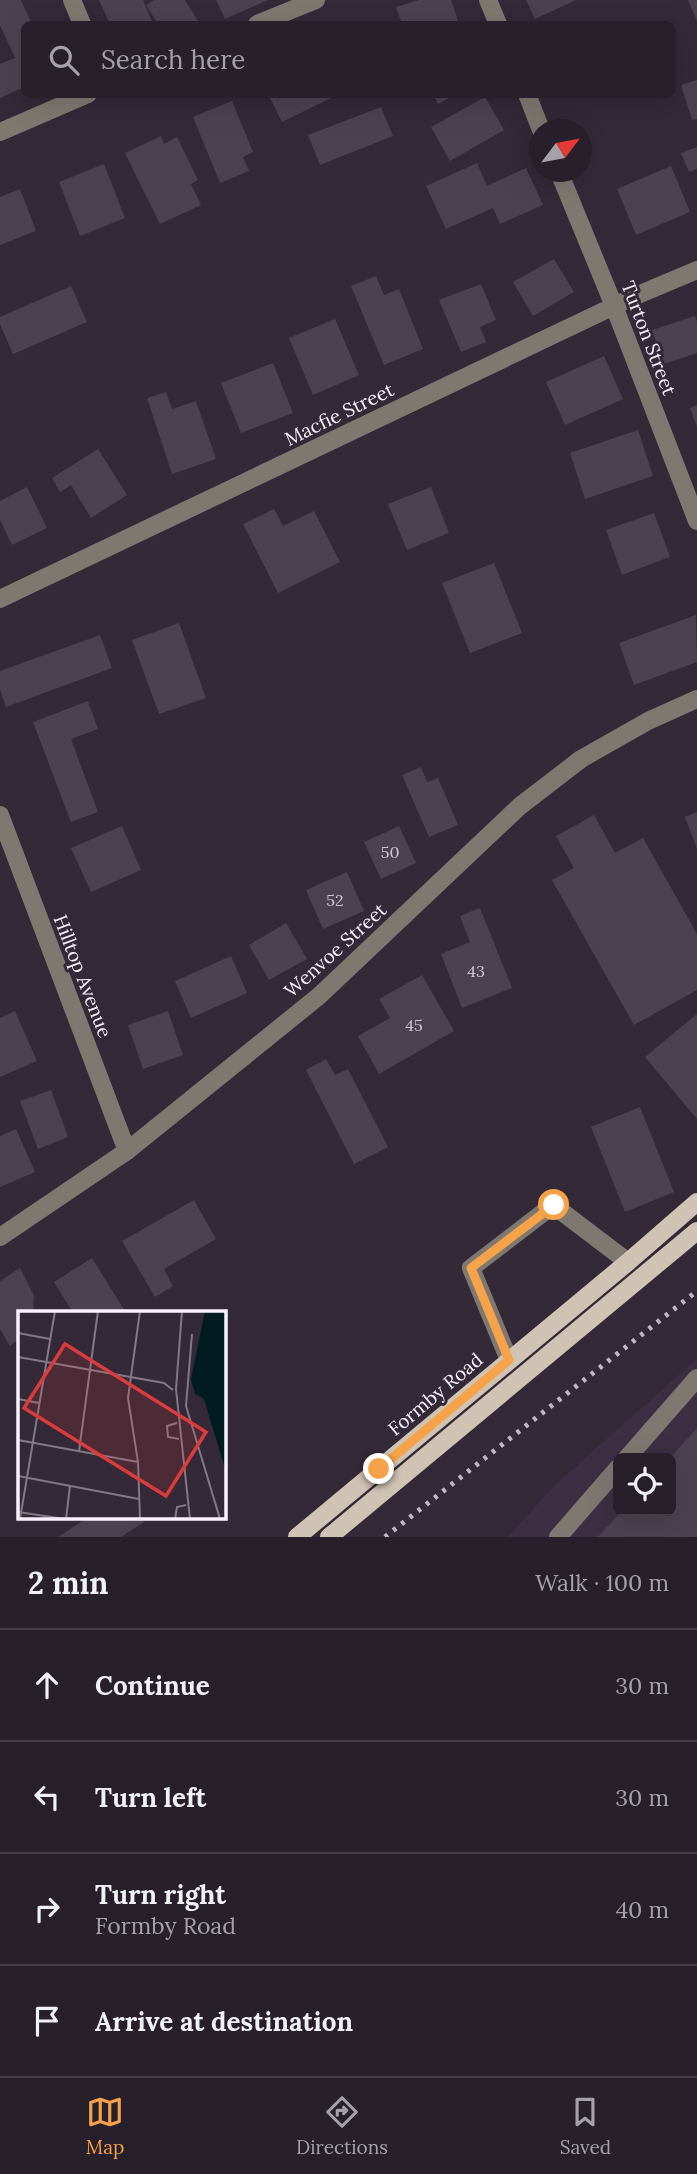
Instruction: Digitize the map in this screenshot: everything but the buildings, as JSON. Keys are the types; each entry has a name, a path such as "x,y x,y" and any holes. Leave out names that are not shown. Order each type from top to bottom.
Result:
{"main road":[{"name":"Formby Road","path":"297,1537 697,1202"},
{"path":"329,1537 697,1231"}],"street":[{"path":"72,0 81,21"},
{"path":"264,21 316,0"},
{"path":"488,0 497,21"},
{"path":"0,132 80,98"},
{"path":"529,98 537,119"},
{"name":"Turton Street","path":"563,182 697,521"},
{"name":"Macfie Street","path":"0,599 614,306 697,270"},
{"name":"Wenvoe Street","path":"0,1237 127,1151 319,996 520,806 581,759 648,721 697,699"},
{"name":"Hilltop Avenue","path":"0,815 127,1151"},
{"path":"509,1360 471,1268 554,1205 628,1262"},
{"path":"631,1453 697,1378"},
{"path":"558,1537 613,1474"}],"shaded area":[{"path":"697,1359 697,1537 508,1537 555,1485"}],"railway":[{"path":"385,1537 697,1291"}],"route":[{"path":"379,1469 509,1360 471,1268 554,1205"}]}
